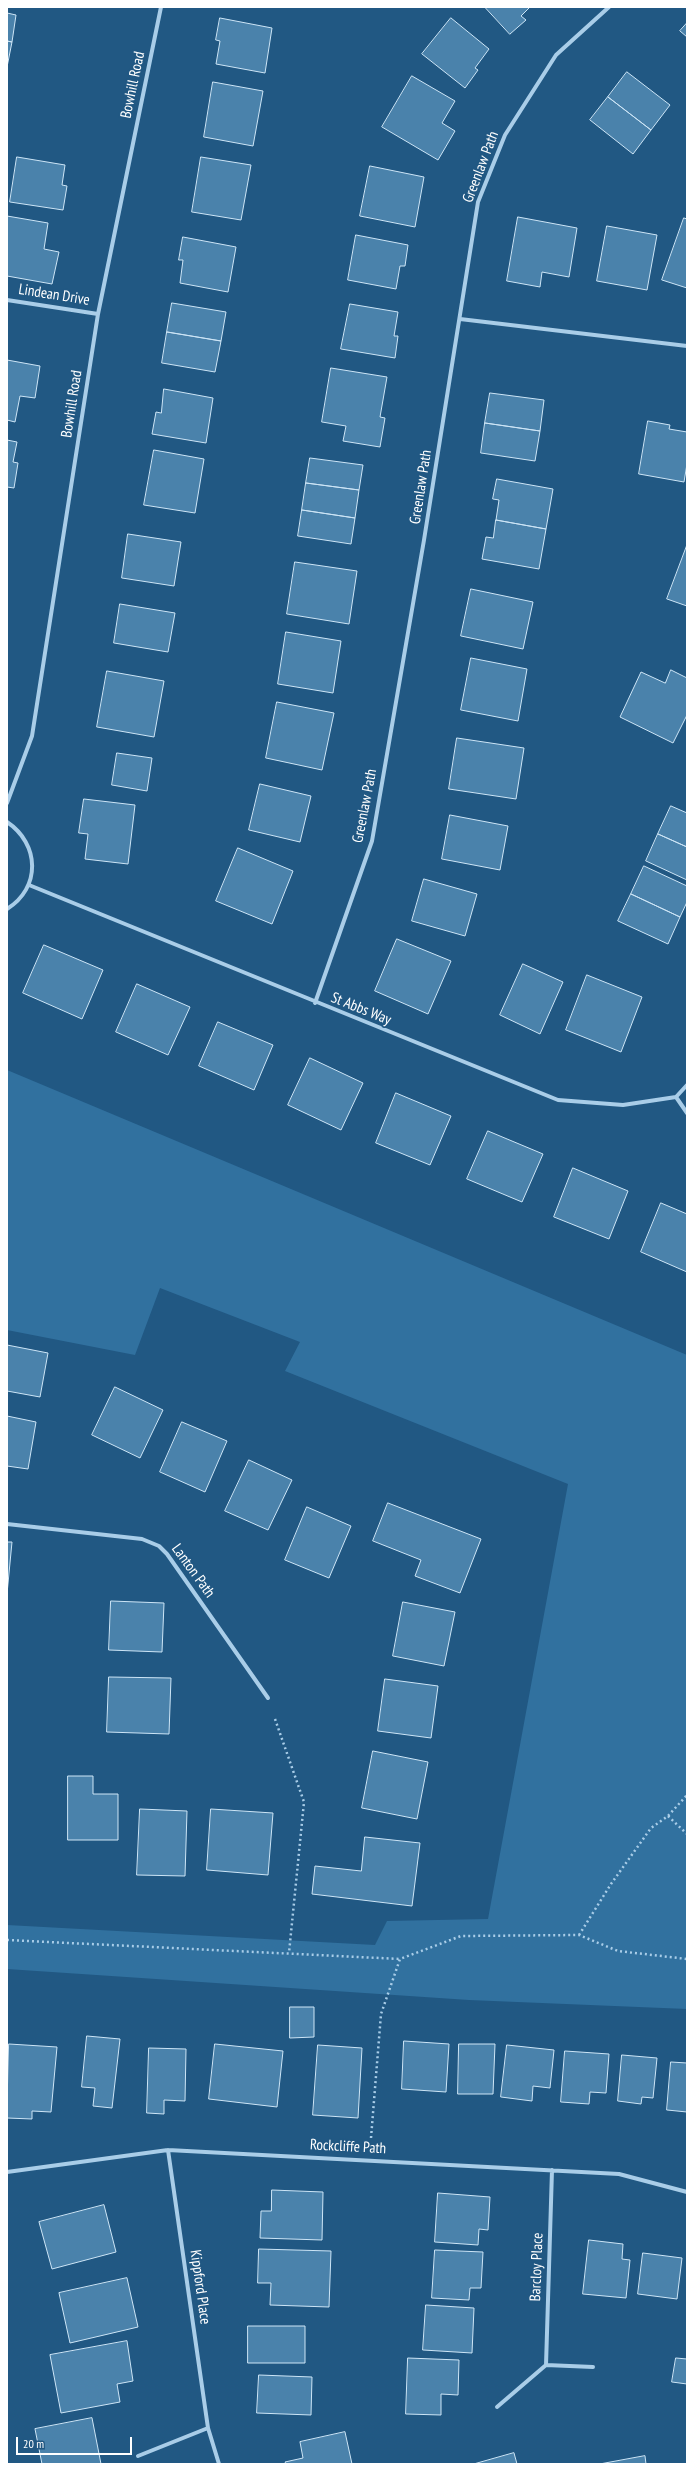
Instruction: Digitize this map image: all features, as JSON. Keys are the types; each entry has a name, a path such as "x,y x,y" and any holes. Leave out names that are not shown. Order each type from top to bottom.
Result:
{"street":[{"name":"Bowhill Road","path":"7,803 32,736 98,314 162,7"},
{"name":"Greenlaw Path","path":"315,1003 372,841 424,540 478,202 505,135 556,55 609,7"},
{"name":"Lindean Drive","path":"7,300 98,314"},
{"path":"460,319 687,346"},
{"path":"7,822 18,830 29,846 34,866 29,885 18,902 7,909"},
{"name":"St Abbs Way","path":"29,885 315,1003 558,1100 623,1105 676,1097"},
{"path":"687,1085 676,1097 687,1112"},
{"name":"Lanton Path","path":"7,1524 142,1539 159,1546 168,1554 268,1698"},
{"name":"Rockcliffe Path","path":"7,2172 168,2150 619,2174 687,2192"},
{"name":"Kippford Place","path":"168,2150 208,2428 219,2464"},
{"name":"Barcloy Place","path":"546,2365 552,2170"},
{"path":"497,2407 546,2365 593,2367"},
{"path":"138,2456 208,2428"}],"path":[{"path":"268,1698 304,1802 289,1953"},
{"path":"579,1935 611,1884 651,1828 668,1816 687,1795"},
{"path":"668,1816 687,1834"},
{"path":"7,1940 400,1959 461,1936 579,1935 618,1951 687,1959"},
{"path":"370,2160 381,2014 400,1959"}],"shaded area":[{"path":"7,1070 687,1355 687,2009 469,2000 7,1969 7,1925 375,1945 387,1921 488,1919 568,1484 285,1371 300,1342 160,1288 135,1355 7,1330"}],"building":[{"path":"485,7 530,7 521,16 526,20 510,34"},
{"path":"7,13 16,15 12,42 7,41"},
{"path":"220,18 272,28 265,73 216,64 220,41 216,40"},
{"path":"451,18 489,49 475,68 478,70 465,88 422,54"},
{"path":"687,23 687,37 680,31"},
{"path":"7,41 12,42 7,67"},
{"path":"627,72 670,105 651,130 608,97"},
{"path":"412,76 455,101 442,123 455,131 438,160 382,127"},
{"path":"213,82 263,91 253,146 204,137"},
{"path":"608,97 651,130 633,154 590,120"},
{"path":"17,157 65,165 62,185 67,186 63,210 10,202"},
{"path":"201,157 251,165 241,220 192,212"},
{"path":"370,166 424,177 415,227 360,216"},
{"path":"7,216 48,223 44,249 59,252 52,284 7,276"},
{"path":"518,217 577,228 569,277 542,272 540,287 507,281"},
{"path":"684,218 687,219 687,288 662,280"},
{"path":"607,226 657,235 647,290 597,281"},
{"path":"356,235 408,245 405,266 400,266 396,289 348,280"},
{"path":"183,237 236,247 228,292 180,283 183,260 179,260"},
{"path":"172,303 226,312 221,341 167,332"},
{"path":"350,304 398,312 394,336 398,336 395,358 341,349"},
{"path":"167,332 221,341 215,372 162,363"},
{"path":"7,360 40,366 35,398 20,396 15,422 7,420"},
{"path":"331,368 387,377 380,417 385,418 380,447 343,441 346,426 322,422"},
{"path":"164,389 213,398 206,443 152,434 156,412 161,413"},
{"path":"490,393 544,400 540,431 485,423"},
{"path":"648,421 670,425 669,429 687,432 687,464 684,482 639,474"},
{"path":"485,423 540,431 535,461 481,453"},
{"path":"7,440 17,442 13,462 18,463 14,488 7,487"},
{"path":"154,450 204,459 195,513 144,505"},
{"path":"310,458 363,465 359,490 306,483"},
{"path":"497,479 553,489 546,529 496,520 499,500 493,499"},
{"path":"306,483 359,490 355,518 302,510"},
{"path":"302,510 355,518 351,544 298,536"},
{"path":"496,520 546,529 539,569 482,559 486,537 493,538"},
{"path":"128,534 181,542 174,586 122,578"},
{"path":"687,545 687,606 667,599"},
{"path":"295,562 357,571 349,624 287,614"},
{"path":"471,589 533,602 523,649 461,636"},
{"path":"120,604 175,613 168,652 114,643"},
{"path":"286,632 341,641 333,693 278,684"},
{"path":"471,658 527,669 518,721 461,710"},
{"path":"671,670 687,678 687,715 673,743 620,717 641,672 665,683"},
{"path":"107,671 164,681 154,737 97,727"},
{"path":"277,702 334,713 322,770 266,758"},
{"path":"457,738 524,748 516,799 449,789"},
{"path":"117,753 152,758 147,791 112,785"},
{"path":"260,784 311,796 300,842 249,830"},
{"path":"84,799 135,805 128,864 85,859 88,834 79,833"},
{"path":"671,806 687,813 687,847 658,834"},
{"path":"450,815 508,826 500,870 442,859"},
{"path":"658,834 687,847 687,880 646,861"},
{"path":"238,848 293,871 272,924 216,901"},
{"path":"644,866 687,886 687,902 680,917 631,894"},
{"path":"424,879 477,894 465,936 412,921"},
{"path":"631,894 680,917 668,944 618,921"},
{"path":"397,939 451,961 428,1014 375,991"},
{"path":"44,945 103,970 82,1019 23,993"},
{"path":"523,964 563,982 540,1034 500,1015"},
{"path":"587,975 642,997 621,1052 566,1030"},
{"path":"137,984 190,1007 168,1055 116,1032"},
{"path":"218,1022 273,1045 254,1090 199,1066"},
{"path":"310,1058 363,1083 341,1130 288,1105"},
{"path":"396,1093 451,1116 430,1165 376,1143"},
{"path":"488,1131 543,1154 522,1202 467,1179"},
{"path":"573,1168 628,1191 609,1239 554,1217"},
{"path":"661,1203 687,1214 687,1272 641,1252"},
{"path":"7,1345 48,1353 40,1397 7,1391"},
{"path":"115,1387 163,1410 140,1458 92,1435"},
{"path":"7,1416 36,1422 28,1469 7,1466"},
{"path":"182,1422 227,1441 205,1492 160,1472"},
{"path":"249,1460 292,1480 268,1530 225,1511"},
{"path":"388,1503 481,1539 460,1593 415,1576 421,1560 373,1541"},
{"path":"307,1507 351,1526 329,1578 285,1560"},
{"path":"7,1542 12,1542 7,1594"},
{"path":"111,1601 164,1603 162,1652 109,1650"},
{"path":"403,1602 455,1612 444,1666 393,1656"},
{"path":"109,1677 171,1678 169,1734 107,1732"},
{"path":"385,1679 438,1686 431,1738 378,1731"},
{"path":"373,1751 428,1762 417,1819 362,1808"},
{"path":"68,1776 93,1776 93,1794 118,1794 118,1840 68,1840"},
{"path":"140,1809 187,1811 185,1876 137,1875"},
{"path":"211,1809 273,1813 268,1875 207,1870"},
{"path":"365,1837 420,1843 412,1906 312,1894 315,1866 361,1871"},
{"path":"290,2007 314,2007 314,2037 290,2038"},
{"path":"87,2036 120,2039 112,2108 93,2106 95,2088 82,2087"},
{"path":"404,2041 449,2044 446,2092 402,2089"},
{"path":"9,2044 57,2047 51,2112 32,2111 32,2119 7,2118"},
{"path":"215,2044 283,2051 277,2107 209,2099"},
{"path":"459,2044 495,2044 493,2094 458,2094"},
{"path":"318,2045 362,2048 358,2118 313,2115"},
{"path":"507,2045 554,2050 550,2088 533,2086 532,2101 501,2097"},
{"path":"149,2048 186,2049 185,2101 164,2100 164,2114 147,2113"},
{"path":"565,2051 609,2054 606,2093 590,2092 589,2104 561,2102"},
{"path":"622,2055 657,2058 653,2098 642,2097 641,2104 618,2101"},
{"path":"671,2062 687,2063 687,2112 667,2110"},
{"path":"272,2190 323,2192 322,2240 260,2238 261,2211 271,2211"},
{"path":"438,2193 490,2197 488,2230 479,2229 478,2245 435,2242"},
{"path":"104,2205 116,2252 52,2269 39,2222"},
{"path":"589,2240 623,2244 622,2259 630,2260 626,2298 583,2294"},
{"path":"259,2249 331,2251 329,2307 270,2305 271,2283 258,2283"},
{"path":"435,2250 483,2252 481,2288 470,2288 469,2300 432,2298"},
{"path":"643,2253 682,2258 677,2299 638,2294"},
{"path":"127,2278 138,2327 70,2343 59,2293"},
{"path":"426,2305 474,2308 472,2353 423,2350"},
{"path":"248,2326 305,2326 305,2363 248,2363"},
{"path":"127,2341 133,2381 117,2384 120,2402 61,2413 50,2355"},
{"path":"408,2358 459,2360 458,2395 441,2394 441,2415 406,2414"},
{"path":"676,2358 687,2359 687,2384 672,2382"},
{"path":"259,2375 312,2377 311,2415 257,2413"},
{"path":"92,2418 101,2464 42,2464 35,2429"},
{"path":"345,2432 352,2464 286,2464 285,2462 303,2458 300,2442"},
{"path":"514,2453 517,2464 474,2464"},
{"path":"645,2456 646,2464 600,2464"}]}
